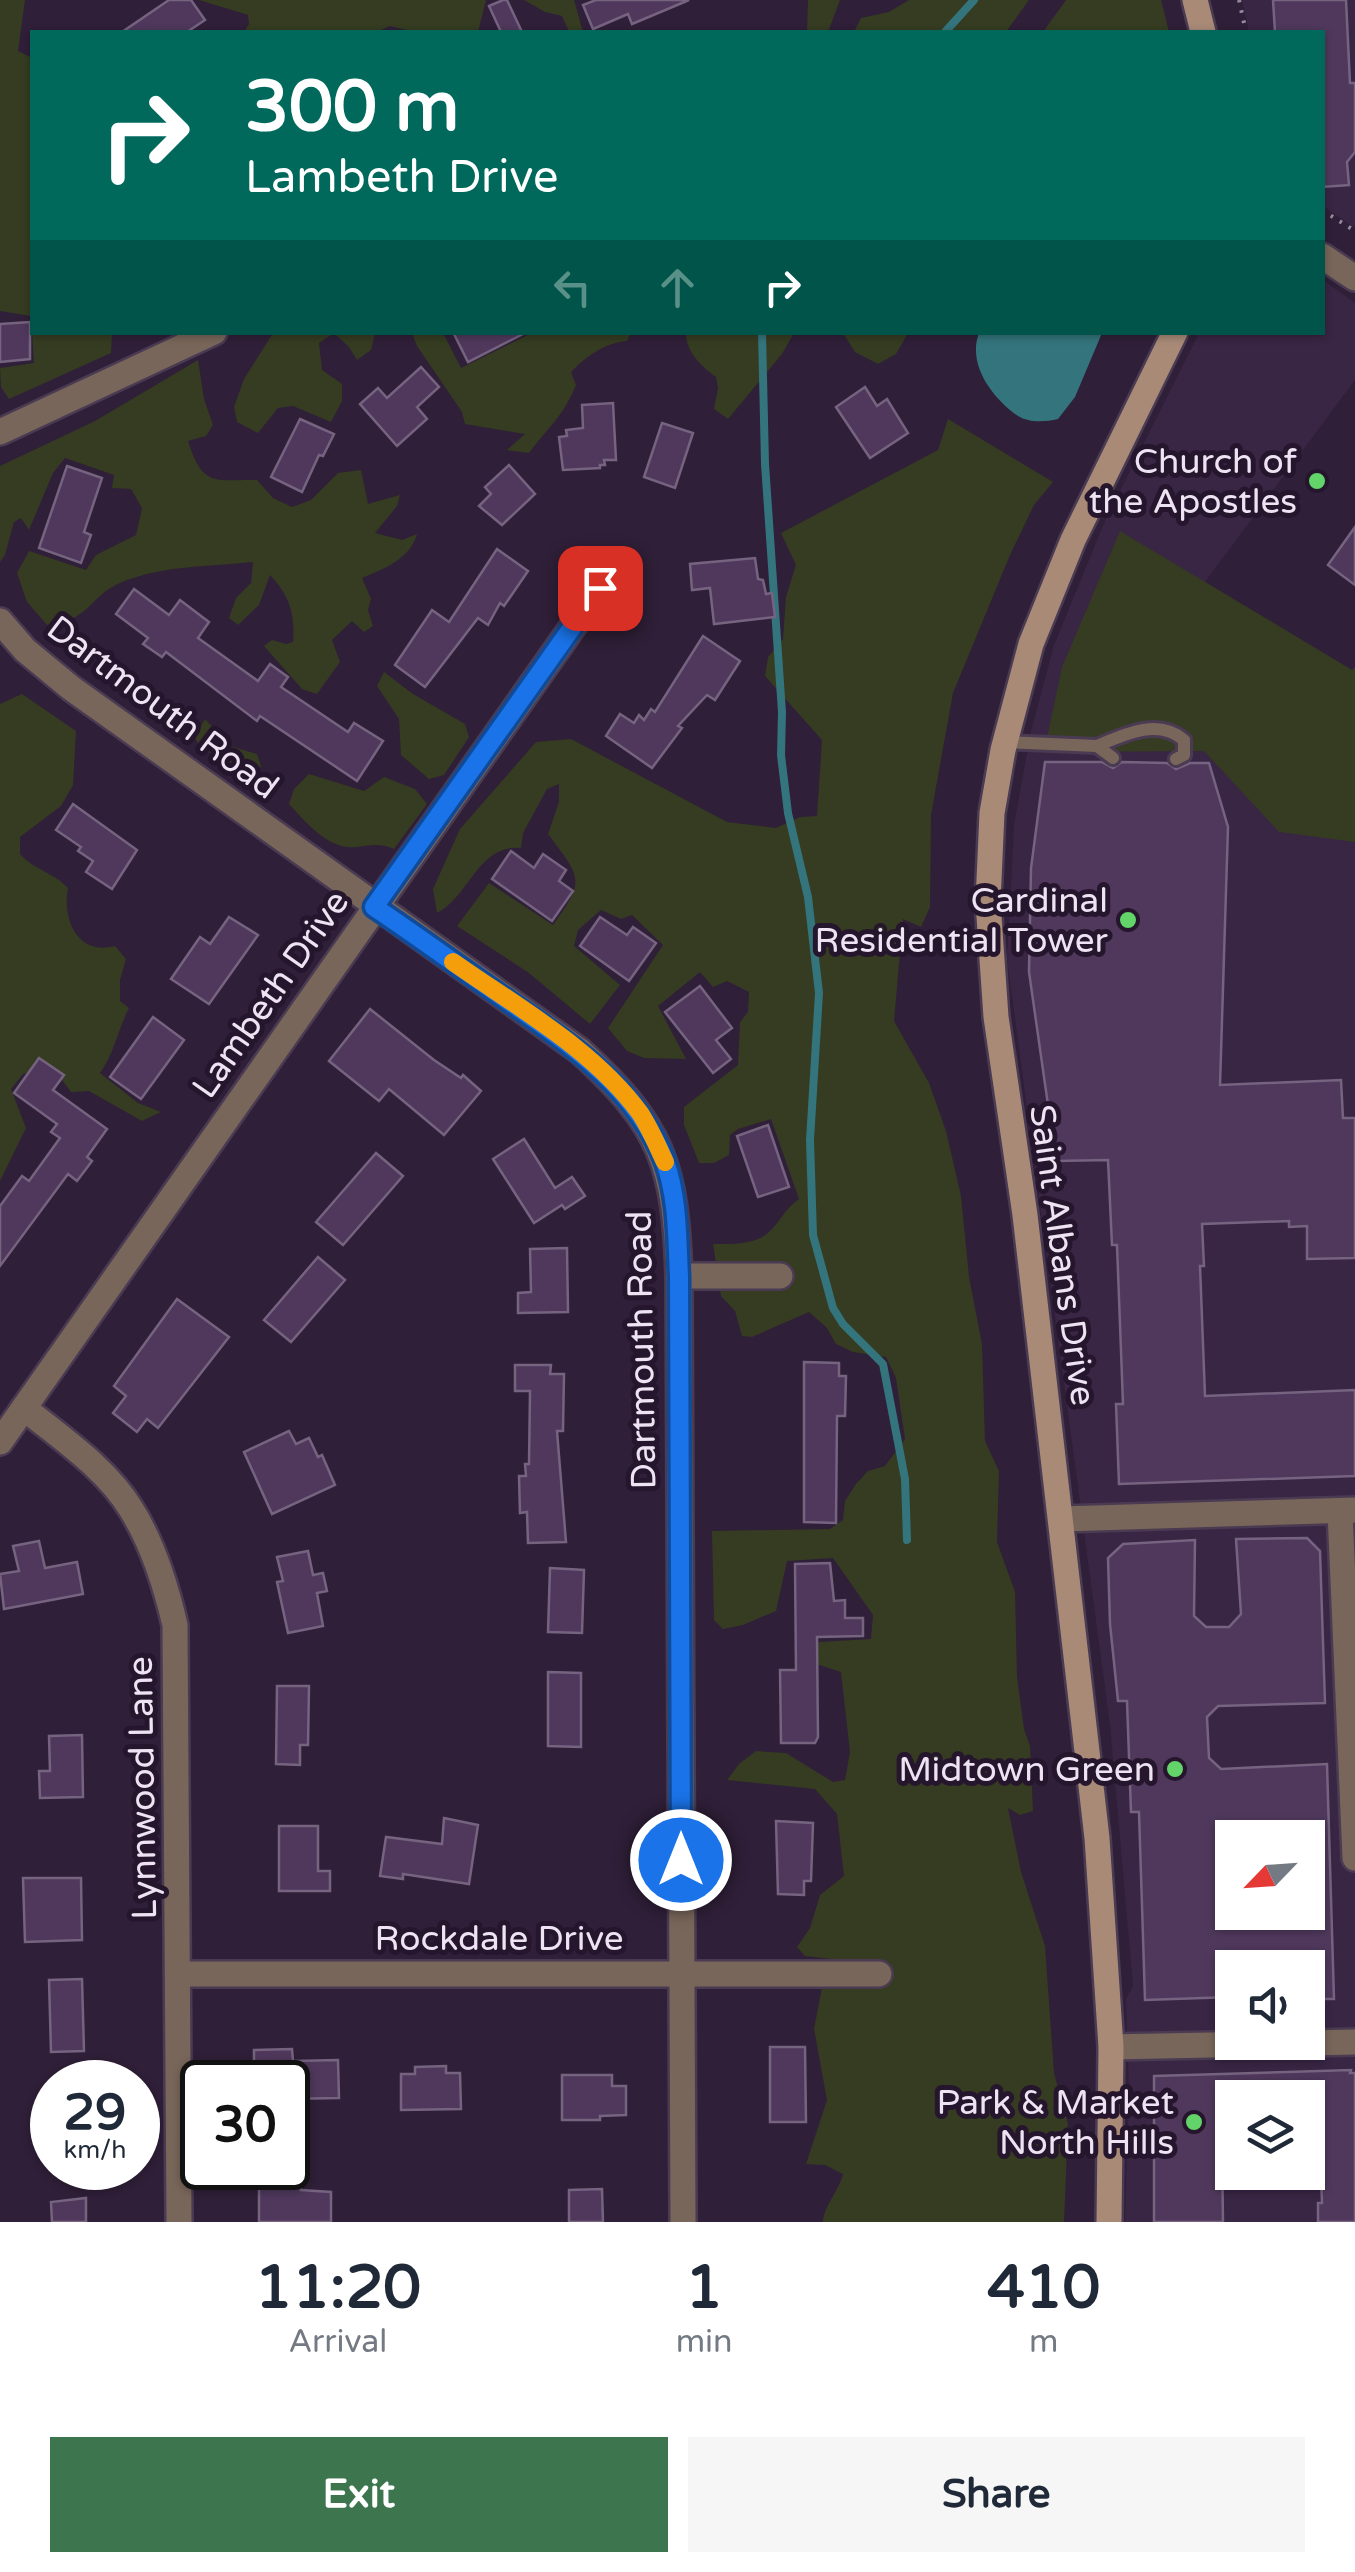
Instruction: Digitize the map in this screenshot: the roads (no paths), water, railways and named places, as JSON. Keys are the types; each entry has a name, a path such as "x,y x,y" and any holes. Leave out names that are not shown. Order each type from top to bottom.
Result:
{"street":[{"path":"1195,0 1202,30"},
{"path":"1325,258 1355,278"},
{"path":"0,432 208,335"},
{"name":"Saint Albans Drive","path":"1109,2222 1110,2047 1096,1838 1062,1519 990,964 988,902 992,813 1030,644 1073,540 1174,335"},
{"name":"Lambeth Drive","path":"0,1442 600,588"},
{"name":"Dartmouth Road","path":"0,621 26,650 71,688 580,1052 628,1099 666,1164 674,1195 679,1276 682,2222"},
{"path":"679,1276 780,1276"},
{"name":"Lynnwood Lane","path":"24,1408 88,1460 130,1508 165,1584 175,1625 179,2222"},
{"path":"1062,1519 1348,1510 1355,1858"},
{"name":"Rockdale Drive","path":"179,1974 879,1974"},
{"path":"1110,2047 1355,2042"}],"lane":[{"path":"1005,742 1097,746 1135,730 1173,730 1184,740 1184,756 1176,759"},
{"path":"1097,746 1113,758"}],"waterway":[{"path":"947,30 974,0"},
{"path":"762,335 781,755 788,813 808,897 819,993 810,1140 813,1235 833,1308 843,1324 883,1364 905,1479 907,1540"}],"place":[{"name":"Church of the Apostles","path":"1317,481"},
{"name":"Cardinal Residential Tower","path":"1128,920"},
{"name":"Midtown Green","path":"1175,1769"},
{"name":"Park & Market North Hills","path":"1194,2122"}]}
